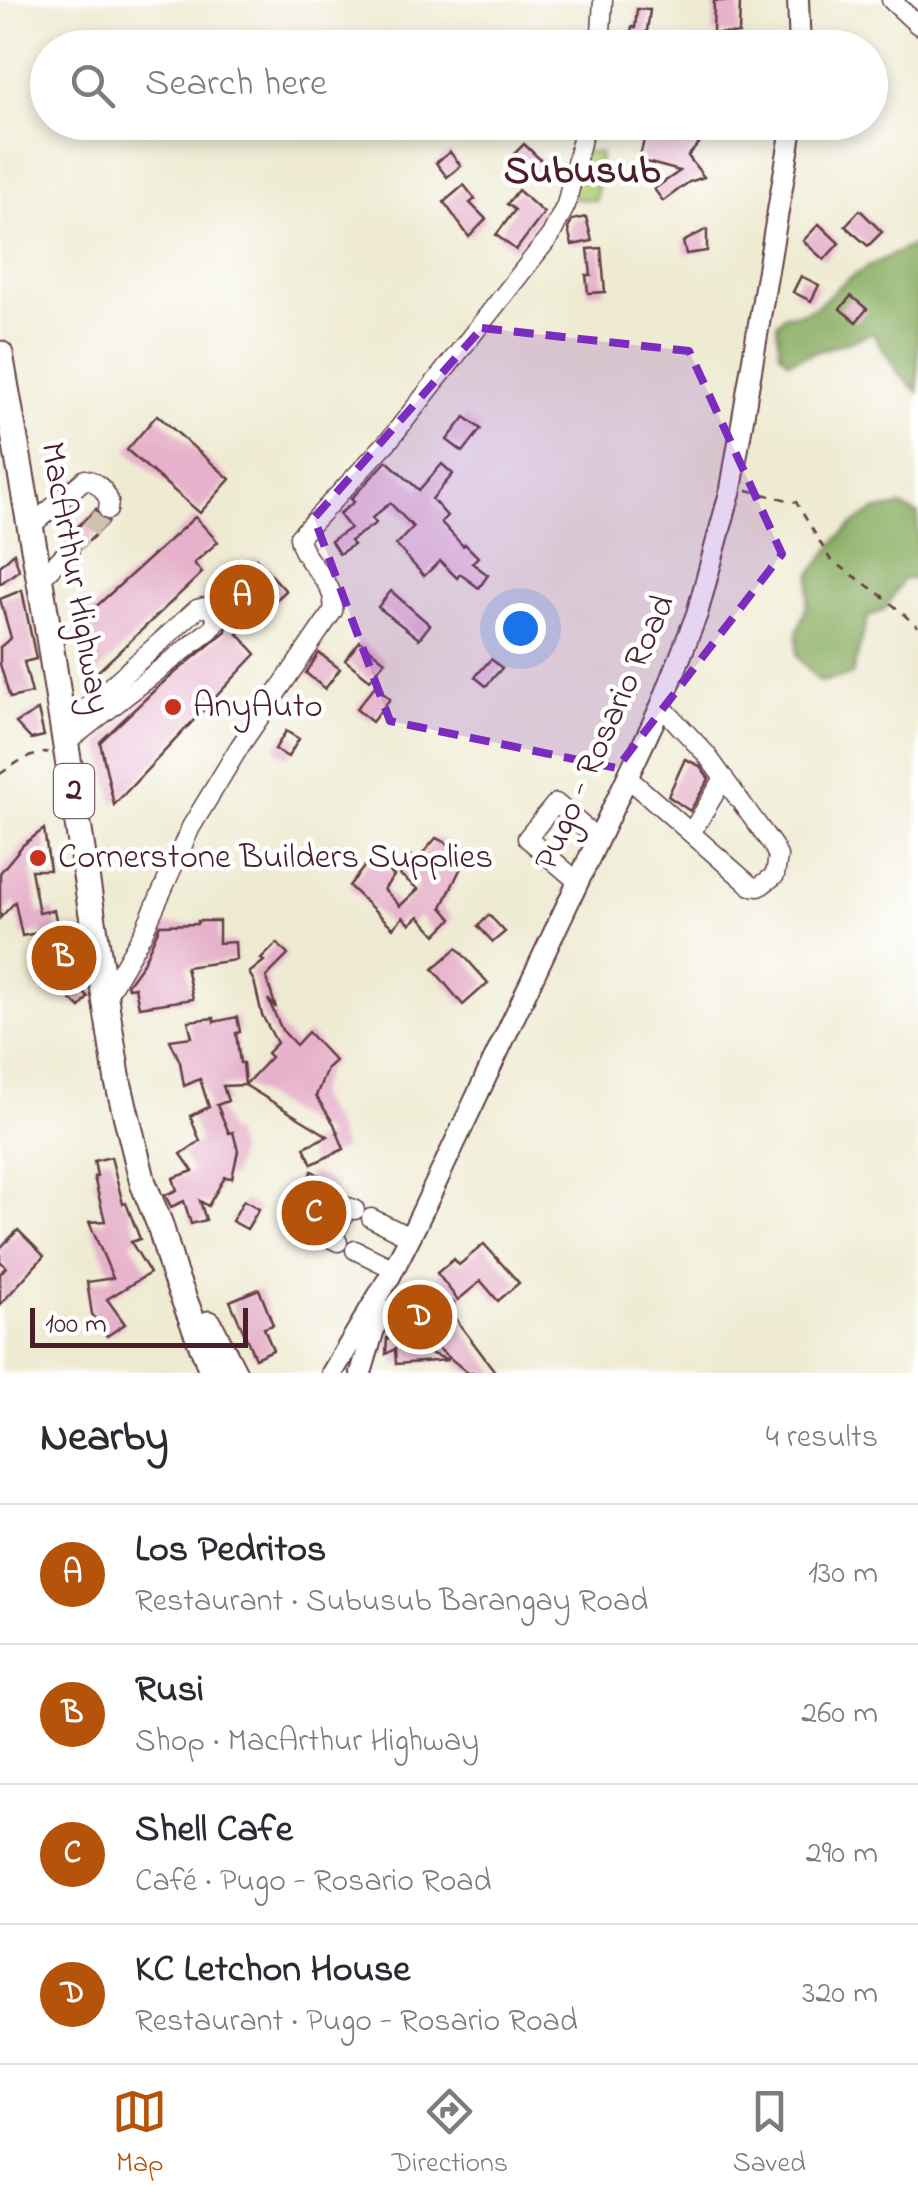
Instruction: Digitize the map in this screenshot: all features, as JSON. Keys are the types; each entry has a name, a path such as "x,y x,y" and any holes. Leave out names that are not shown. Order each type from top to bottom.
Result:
{"highway":[{"name":"MacArthur Highway","path":"0,354 40,579 118,1082 143,1183 160,1226 234,1373"},
{"name":"MacArthur Highway","path":"160,1226 174,1274 213,1373"}],"main road":[{"path":"798,0 799,30"},
{"name":"Pugo - Rosario Road","path":"332,1373 410,1238 661,706 697,614 731,489 790,140"},
{"name":"Pugo - Rosario Road","path":"361,1373 391,1274"}],"street":[{"path":"601,30 602,0"},
{"path":"891,0 918,26"},
{"path":"107,995 144,933 191,828 240,746 333,611 332,592 304,554 299,536 391,438 552,235 566,205 582,140"},
{"path":"31,526 86,479 104,491 110,501 108,510"},
{"path":"40,579 70,549"},
{"path":"197,609 215,612 216,622 210,630 65,736 197,609"},
{"path":"627,778 751,886 759,888 775,875 778,856 773,846 724,778 661,706"},
{"path":"691,834 724,778"},
{"path":"577,881 527,838 556,803 597,838"},
{"path":"391,1274 332,1239 348,1206 410,1238"}],"path":[{"path":"731,489 762,492 796,502 830,559 918,627"},
{"path":"0,774 65,736"}],"highlighted area":[{"path":"482,328 689,351 782,554 617,768 390,721 314,518"}],"green space":[{"path":"572,150 600,153 596,200 568,198"},
{"path":"918,243 918,392 899,374 873,333 788,361 780,352 777,324 785,315 816,307 861,271"},
{"path":"900,506 918,514 918,579 903,579 885,609 868,617 852,675 820,682 797,656 797,633 807,605 811,574 838,538 855,523 874,511"}],"building":[{"path":"714,1 740,1 739,30 713,30"},
{"path":"637,9 650,10 647,30 631,30"},
{"path":"644,140 702,140 688,156 704,177 689,182 663,201 654,189 680,171 639,160"},
{"path":"524,144 547,166 534,179 512,156"},
{"path":"450,152 461,166 447,177 436,163"},
{"path":"464,185 475,199 470,203 486,219 469,237 444,202"},
{"path":"518,190 544,213 516,250 496,235 515,210 507,204"},
{"path":"860,210 882,232 868,246 845,226"},
{"path":"586,217 592,241 572,245 568,229 572,220"},
{"path":"819,224 839,243 824,260 803,241"},
{"path":"707,229 707,251 686,254 683,242"},
{"path":"601,248 605,292 588,293 588,249"},
{"path":"801,276 819,285 811,301 793,292"},
{"path":"851,296 867,309 856,322 840,309"},
{"path":"157,415 230,479 200,513 127,450"},
{"path":"465,417 481,429 463,452 447,440"},
{"path":"387,461 419,490 442,464 453,474 432,499 447,516 441,522 478,557 472,563 488,575 479,588 460,574 457,578 440,561 424,576 396,545 413,527 390,503 372,518 376,523 339,554 331,541 350,528 339,514 354,502 351,499"},
{"path":"96,509 100,519 108,522 82,548 78,540 67,537"},
{"path":"195,517 218,542 194,563 202,573 89,680 80,621"},
{"path":"14,553 19,570 0,584 0,566"},
{"path":"256,558 286,591 238,634 256,654 114,805 100,742 159,686 226,631 228,621 238,612 219,591"},
{"path":"22,590 36,659 24,662 32,693 10,698 0,664 0,647 11,638 0,599"},
{"path":"391,591 430,625 419,639 378,607"},
{"path":"522,611 535,623 523,637 510,625"},
{"path":"360,641 385,661 370,680 345,660"},
{"path":"319,653 340,669 325,689 306,673"},
{"path":"491,659 502,668 486,686 475,677"},
{"path":"375,686 390,699 372,722 356,709"},
{"path":"38,710 44,736 31,739 16,723"},
{"path":"286,731 299,739 288,757 275,749"},
{"path":"685,759 700,766 709,779 690,811 668,796"},
{"path":"44,829 50,870 31,870 39,913 54,910 62,947 80,944 83,967 61,970 88,997 80,1008 49,978 42,932 22,936 15,902 0,918 0,873 23,845"},
{"path":"436,838 468,853 442,907 452,919 436,935 419,916 410,924 403,917 393,928 349,886 372,857 394,876 384,889 400,906 418,889 398,873 411,856 417,860"},
{"path":"489,915 505,932 493,942 478,926"},
{"path":"219,921 219,943 235,942 236,960 186,967 193,999 139,1007 135,987 127,985 143,963 160,925"},
{"path":"277,943 288,955 266,977 276,1008 268,999 282,1030 296,1045 308,1032 335,1061 327,1068 316,1096 344,1149 312,1164 304,1147 328,1136 245,1085 271,1057 267,1053 277,1043 262,1015 249,973"},
{"path":"457,948 488,983 463,1005 433,969"},
{"path":"237,1017 245,1085 223,1086 228,1101 217,1105 229,1133 233,1132 238,1151 232,1178 225,1177 208,1206 200,1201 206,1220 191,1224 184,1201 171,1207 165,1195 177,1190 173,1178 193,1171 181,1154 200,1141 190,1116 209,1107 200,1079 184,1086 180,1062 170,1040 192,1037 188,1021 214,1018 214,1022"},
{"path":"111,1157 123,1204 126,1203 140,1239 131,1242 150,1273 107,1299 125,1324 107,1336 92,1314 87,1282 113,1278 89,1222 105,1221 94,1161"},
{"path":"312,1171 336,1185 311,1231 287,1217"},
{"path":"244,1200 259,1209 247,1229 232,1221"},
{"path":"18,1230 44,1256 0,1305 0,1274 6,1267 0,1261 0,1248"},
{"path":"484,1244 519,1283 498,1301 481,1281 458,1300 437,1273 454,1259 459,1265"},
{"path":"259,1289 273,1325 264,1328 273,1350 255,1358 230,1301"},
{"path":"427,1290 454,1303 450,1307 460,1325 496,1373 468,1373 399,1316 412,1303 419,1306"},
{"path":"387,1338 449,1360 396,1364 395,1349 386,1354"}],"tunnel":[{"path":"70,549 108,510"}],"place":[{"name":"Los Pedritos","path":"242,597"},
{"name":"AnyAuto","path":"173,707"},
{"name":"Cornerstone Builders Supplies","path":"38,858"},
{"name":"Rusi","path":"64,958"},
{"name":"Shell Cafe","path":"314,1213"},
{"name":"KC Letchon House","path":"420,1317"}],"district":[{"name":"Subusub","path":"582,172"}]}
